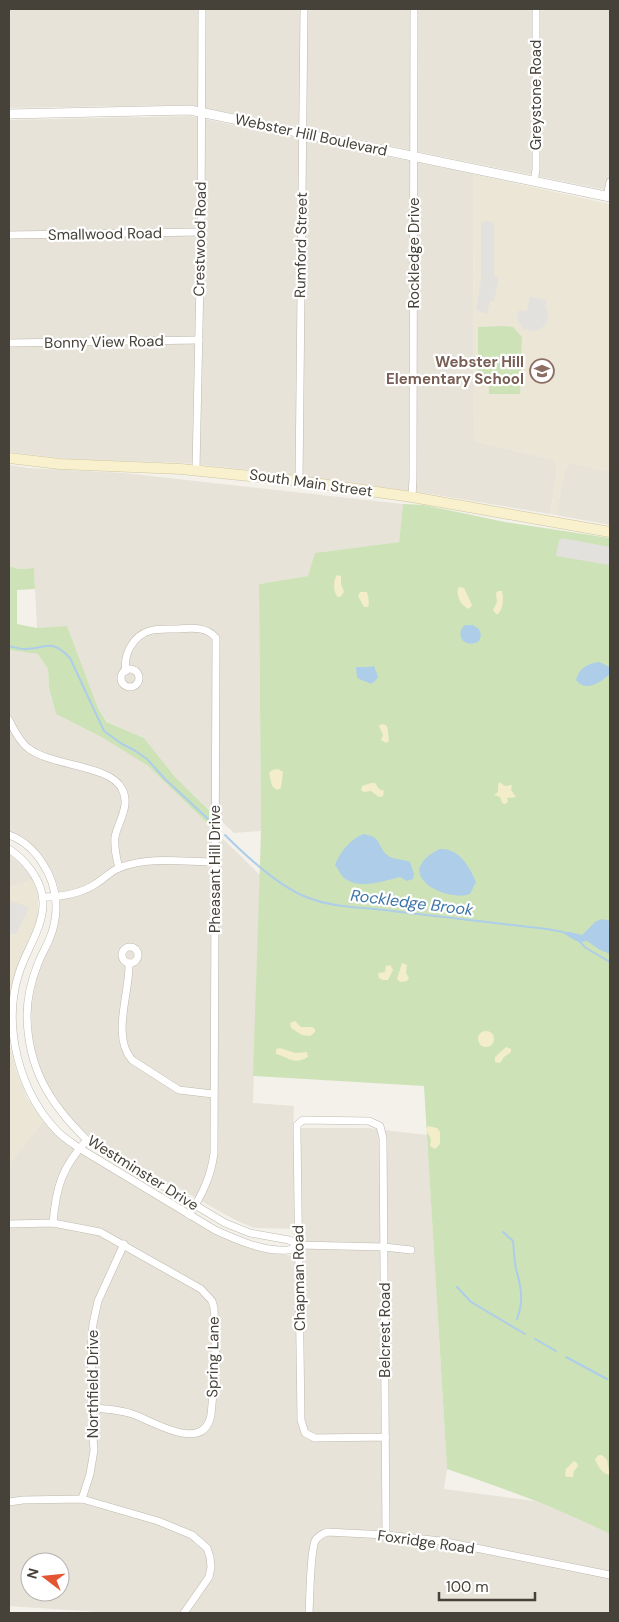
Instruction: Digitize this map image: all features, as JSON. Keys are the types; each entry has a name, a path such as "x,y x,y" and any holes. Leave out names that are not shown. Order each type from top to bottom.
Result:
{"main road":[{"name":"South Main Street","path":"9,458 69,464 196,470 299,481 412,498 610,532"}],"street":[{"name":"Crestwood Road","path":"196,470 202,9"},
{"name":"Rumford Street","path":"299,481 304,9"},
{"name":"Rockledge Drive","path":"412,498 414,9"},
{"name":"Greystone Road","path":"534,181 536,170 536,9"},
{"name":"Webster Hill Boulevard","path":"9,114 182,110 201,112 609,197"},
{"path":"609,197 610,182"},
{"name":"Smallwood Road","path":"9,235 200,232"},
{"name":"Bonny View Road","path":"9,343 199,340"},
{"name":"Pheasant Hill Drive","path":"126,671 125,663 129,648 136,639 147,632 157,629 198,628 212,633 216,638 214,1153 208,1182 189,1214"},
{"path":"9,722 22,742 34,752 104,774 119,783 125,800 124,812 116,834 115,844 119,868"},
{"name":"Westminster Drive","path":"9,834 27,845 42,861 53,882 56,897 54,924 39,961 30,992 27,1016 29,1042 33,1062 41,1081 50,1097 74,1127 87,1140 225,1224 250,1233 289,1240 298,1245 411,1250"},
{"path":"9,849 29,868 42,897 56,897 84,890 119,868 148,861 215,862"},
{"name":"Westminster Drive","path":"42,897 42,911 37,931 24,958 16,988 13,1015 14,1038 23,1074 36,1101 48,1119 58,1132 79,1148 215,1230 239,1241 261,1247 290,1250 298,1245"},
{"path":"130,963 122,1030 122,1042 127,1055 179,1090 213,1094"},
{"name":"Chapman Road","path":"380,1126 369,1122 310,1119 303,1120 298,1125 301,1420 304,1433 315,1438 386,1437"},
{"name":"Belcrest Road","path":"380,1126 384,1138 386,1535"},
{"path":"53,1224 58,1183 65,1166 87,1140"},
{"name":"Spring Lane","path":"9,1224 53,1224 100,1232 201,1289 212,1301 214,1308 216,1361 211,1415 204,1430 194,1434 183,1434 134,1415 115,1410 94,1408"},
{"name":"Northfield Drive","path":"82,1499 90,1474 94,1450 91,1349 93,1324 98,1301 124,1244"},
{"path":"9,1502 82,1499 128,1511 192,1535 207,1548 212,1567 209,1577 184,1613"},
{"name":"Foxridge Road","path":"310,1613 315,1540 327,1532 386,1535 440,1541 610,1575"}],"shaded area":[{"path":"9,9 610,9 610,191 191,105 9,108"},
{"path":"190,116 473,174 474,441 555,460 557,473 550,514 425,493 286,474 184,463 68,459 9,452 9,120"},
{"name":"Webster Hill Elementary School","path":"473,174 610,204 610,471 570,463 564,473 556,515 550,514 557,473 555,460 474,441"},
{"path":"481,222 494,223 494,275 499,277 494,301 490,301 487,314 476,310 481,280"},
{"path":"530,297 547,300 545,307 548,313 547,322 536,331 523,329 517,320 519,310 527,311"},
{"path":"570,463 610,471 610,525 556,515 564,473"},
{"path":"9,465 28,468 124,473 403,504 399,542 316,553 308,576 259,584 261,831 234,833 176,778 144,738 108,722 98,708 67,627 37,628 34,568 18,569 9,566"},
{"path":"562,538 610,547 610,565 556,556 559,541"},
{"path":"9,650 38,654 48,669 49,688 56,714 103,738 148,766 260,875 253,1103 294,1106 293,1128 368,1128 427,1135 447,1469 444,1489 534,1501 570,1514 610,1534 610,1613 114,1613 9,1606 9,1164 43,1121 66,1143 220,1236 251,1249 304,1258 303,1229 254,1228 235,1220 100,1144 85,1133 52,1094 42,1077 32,1042 31,1003 40,966 53,940 57,927 60,906 58,886 52,871 39,852 24,839 9,831"},
{"path":"9,854 23,866 33,880 9,887"},
{"path":"33,880 38,895 38,916 17,967 9,995 9,887"},
{"path":"9,901 29,908 16,934 9,934"},
{"path":"9,1042 16,1070 27,1098 43,1121 9,1164"}],"green space":[{"path":"478,327 513,327 522,337 520,394 489,394 488,375 478,375"},
{"path":"403,504 424,505 505,522 610,538 610,1534 530,1499 447,1469 424,1086 253,1076 261,831 259,584 308,576 315,553 399,542"},
{"path":"9,566 18,569 34,568 35,589 17,590 17,624 37,628 67,626 98,708 107,722 144,738 176,778 209,810 209,825 148,766 103,738 56,714 49,688 48,669 38,654 9,650"}],"sand":[{"path":"337,575 341,576 344,592 340,597 336,595 334,590"},
{"path":"458,588 464,588 472,605 469,609 461,603 458,597"},
{"path":"502,591 503,600 501,610 496,614 493,610 497,602 496,593"},
{"path":"360,592 367,592 368,607 364,607 358,596"},
{"path":"382,724 386,725 388,729 389,741 386,743 381,740 383,735 379,726"},
{"path":"278,769 283,772 281,788 277,790 272,786 269,773 272,770"},
{"path":"499,782 505,786 512,785 511,790 516,797 507,798 508,802 505,804 502,803 500,797 494,795 498,792"},
{"path":"375,783 379,789 384,791 383,796 379,797 371,791 364,792 361,790 362,786"},
{"path":"402,963 407,965 406,973 409,978 407,981 400,982 397,979"},
{"path":"390,965 393,970 388,980 379,978 378,973 385,972 386,966"},
{"path":"295,1021 301,1027 312,1027 315,1029 315,1032 310,1036 302,1035 291,1028 290,1023"},
{"path":"486,1031 494,1039 486,1047 478,1039"},
{"path":"506,1047 511,1049 511,1052 500,1063 495,1062 495,1057"},
{"path":"280,1048 295,1053 307,1052 308,1057 298,1061 290,1060 276,1054 276,1049"},
{"path":"428,1126 437,1128 440,1132 440,1144 435,1149 430,1146 431,1139 426,1130"},
{"path":"602,1455 607,1460 610,1475 603,1472 597,1464 595,1459"},
{"path":"574,1461 578,1466 574,1471 573,1477 565,1476 566,1469"}],"water":[{"path":"465,625 473,625 479,629 481,635 479,641 469,644 462,640 460,633"},
{"path":"599,662 610,667 610,674 598,683 589,686 584,686 576,680 579,672 584,667"},
{"path":"374,666 378,677 371,684 357,678 356,667"},
{"path":"364,834 374,837 389,857 410,862 414,874 413,879 407,881 400,877 364,884 350,882 344,878 335,865 337,860 350,842"},
{"path":"440,849 458,855 471,870 476,882 470,894 458,896 438,891 422,879 419,869 423,862"},
{"path":"602,919 610,921 610,954 587,941 580,942 563,932 582,935 595,922"}],"waterway":[{"name":"Rockledge Brook","path":"9,646 25,649 53,646 70,658 104,731 147,759 165,779 208,819"},
{"name":"Rockledge Brook","path":"225,835 252,861 284,886 316,901 348,907 563,932 610,962"},
{"path":"503,1232 513,1241 515,1266 521,1294 517,1319"},
{"path":"457,1287 471,1302 525,1334"},
{"path":"535,1339 556,1351"},
{"path":"566,1357 607,1379"}],"place":[{"name":"Webster Hill Elementary School","path":"542,371"}]}
